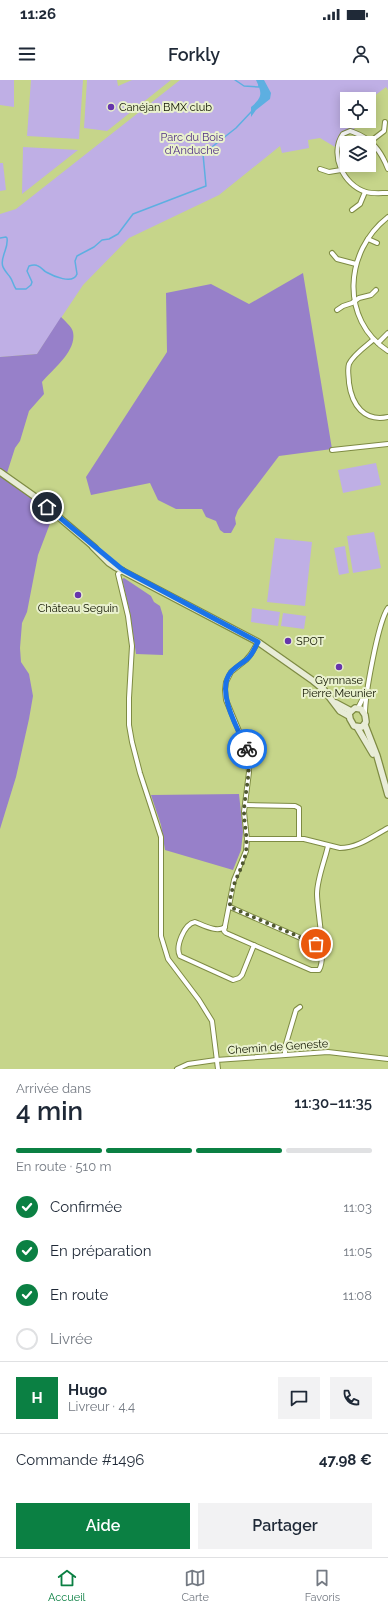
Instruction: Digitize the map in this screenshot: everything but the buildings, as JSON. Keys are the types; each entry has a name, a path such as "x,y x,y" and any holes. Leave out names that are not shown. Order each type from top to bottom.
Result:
{"street":[{"path":"376,138 384,131 385,122"},
{"path":"342,136 346,132 353,132 360,136"},
{"path":"340,140 338,153 340,164"},
{"path":"376,148 380,152 388,169"},
{"path":"320,168 329,172 340,170"},
{"path":"343,172 352,184 365,192 388,193"},
{"path":"352,210 360,204 365,192"},
{"path":"388,217 373,231 360,251 356,264 354,285 355,300 360,320 373,340 388,351"},
{"path":"368,239 377,243"},
{"path":"332,253 338,259 356,264"},
{"path":"337,310 355,300 371,295 376,290"},
{"path":"378,343 388,333"},
{"path":"373,340 353,358 349,365 350,387 356,404 362,413 373,417 388,417"},
{"path":"332,450 388,444"},
{"path":"0,472 26,489 93,547 123,570 258,642 312,680 324,690 334,702 350,713 352,724 356,727 372,753 385,784"},
{"path":"123,570 118,574 128,616 132,646 129,698 132,740 140,773 161,837 162,936 168,959 199,1000 212,1021 218,1069"},
{"path":"365,715 367,690 383,617 388,608"},
{"path":"258,642 252,654 231,672 226,682 225,690 226,700 247,750 249,760 244,812 247,839 244,858 234,880 230,907 224,930 226,933 311,970 318,970 322,964 317,892 328,846"},
{"path":"350,713 358,708 367,690"},
{"path":"358,708 362,710 367,720 365,725 377,756 388,795"},
{"path":"356,727 365,725"},
{"path":"245,805 295,806 299,808 299,839"},
{"path":"247,839 312,840 328,846 346,848 363,842 388,828"},
{"path":"230,907 312,943 319,943 321,939"},
{"path":"225,927 222,930 217,930 191,922 188,925 178,947 180,956 233,980 242,975 254,945"},
{"path":"285,1054 285,1047 296,1010 300,1007"},
{"name":"Chemin de Geneste","path":"177,1069 188,1064 216,1060 285,1054 328,1052 388,1059"}],"green space":[{"path":"0,80 14,80 14,107 0,105"},
{"path":"31,80 83,80 79,139 27,136"},
{"name":"Canéjan BMX club","path":"87,80 117,80 118,86 132,80 171,80 107,131 84,128"},
{"name":"Parc du Bois d'Anduche","path":"180,80 388,80 388,90 386,87 376,95 376,92 340,92 340,128 354,128 354,130 346,132 344,136 340,136 340,142 338,146 335,147 320,138 308,140 309,148 282,153 280,146 219,195 129,238 83,285 37,354 0,357 0,214 16,209"},
{"path":"23,147 78,150 22,194"},
{"path":"0,163 3,163 6,190 0,191"},
{"path":"376,463 381,485 343,493 338,470"},
{"path":"374,532 381,568 353,573 347,536"},
{"path":"275,538 312,542 305,606 267,602"},
{"path":"345,546 349,573 339,575 334,548"},
{"path":"252,608 280,612 278,626 251,622"},
{"path":"283,613 306,616 304,629 281,626"}],"shaded area":[{"path":"303,273 332,449 279,456 238,510 235,518 236,524 231,533 224,533 220,530 216,521 206,517 202,509 176,509 158,500 150,483 91,495 86,477 167,352 166,293 211,284 249,304"},
{"path":"61,317 73,332 71,346 68,353 42,382 44,394 29,411 20,441 15,448 6,476 54,513 38,555 27,612 22,623 20,648 21,662 29,674 33,696 16,777 0,829 0,357 37,354"},
{"path":"124,578 151,596 154,602 160,606 163,616 163,655 136,654 130,613 122,579"},
{"path":"239,794 243,832 241,850 233,870 165,850 161,825 151,795"}],"water":[{"path":"256,80 264,80 271,93 270,99 256,110 251,117 251,107 258,100 260,95"}],"waterway":[{"path":"235,80 244,86 259,87 259,85"},
{"path":"0,238 7,238 2,264 16,289 26,289 31,285 32,282 27,271 29,266 32,265 37,265 46,272 63,279 71,279 75,277 77,274 75,261 77,256 94,247 102,240 109,239 118,234 133,214 206,186 203,154 236,128 252,111"}],"way so far":[{"path":"247,749 249,772 244,812 247,839 246,851 234,880 229,902 230,907 316,944"}],"place":[{"name":"Canéjan BMX club","path":"111,107"},
{"name":"Château Seguin","path":"78,595"},
{"name":"SPOT","path":"288,641"},
{"name":"Gymnase Pierre Meunier","path":"339,667"}],"route":[{"path":"47,507 76,530 93,547 123,570 258,642 252,654 231,672 226,682 225,690 226,700 247,749"}]}
